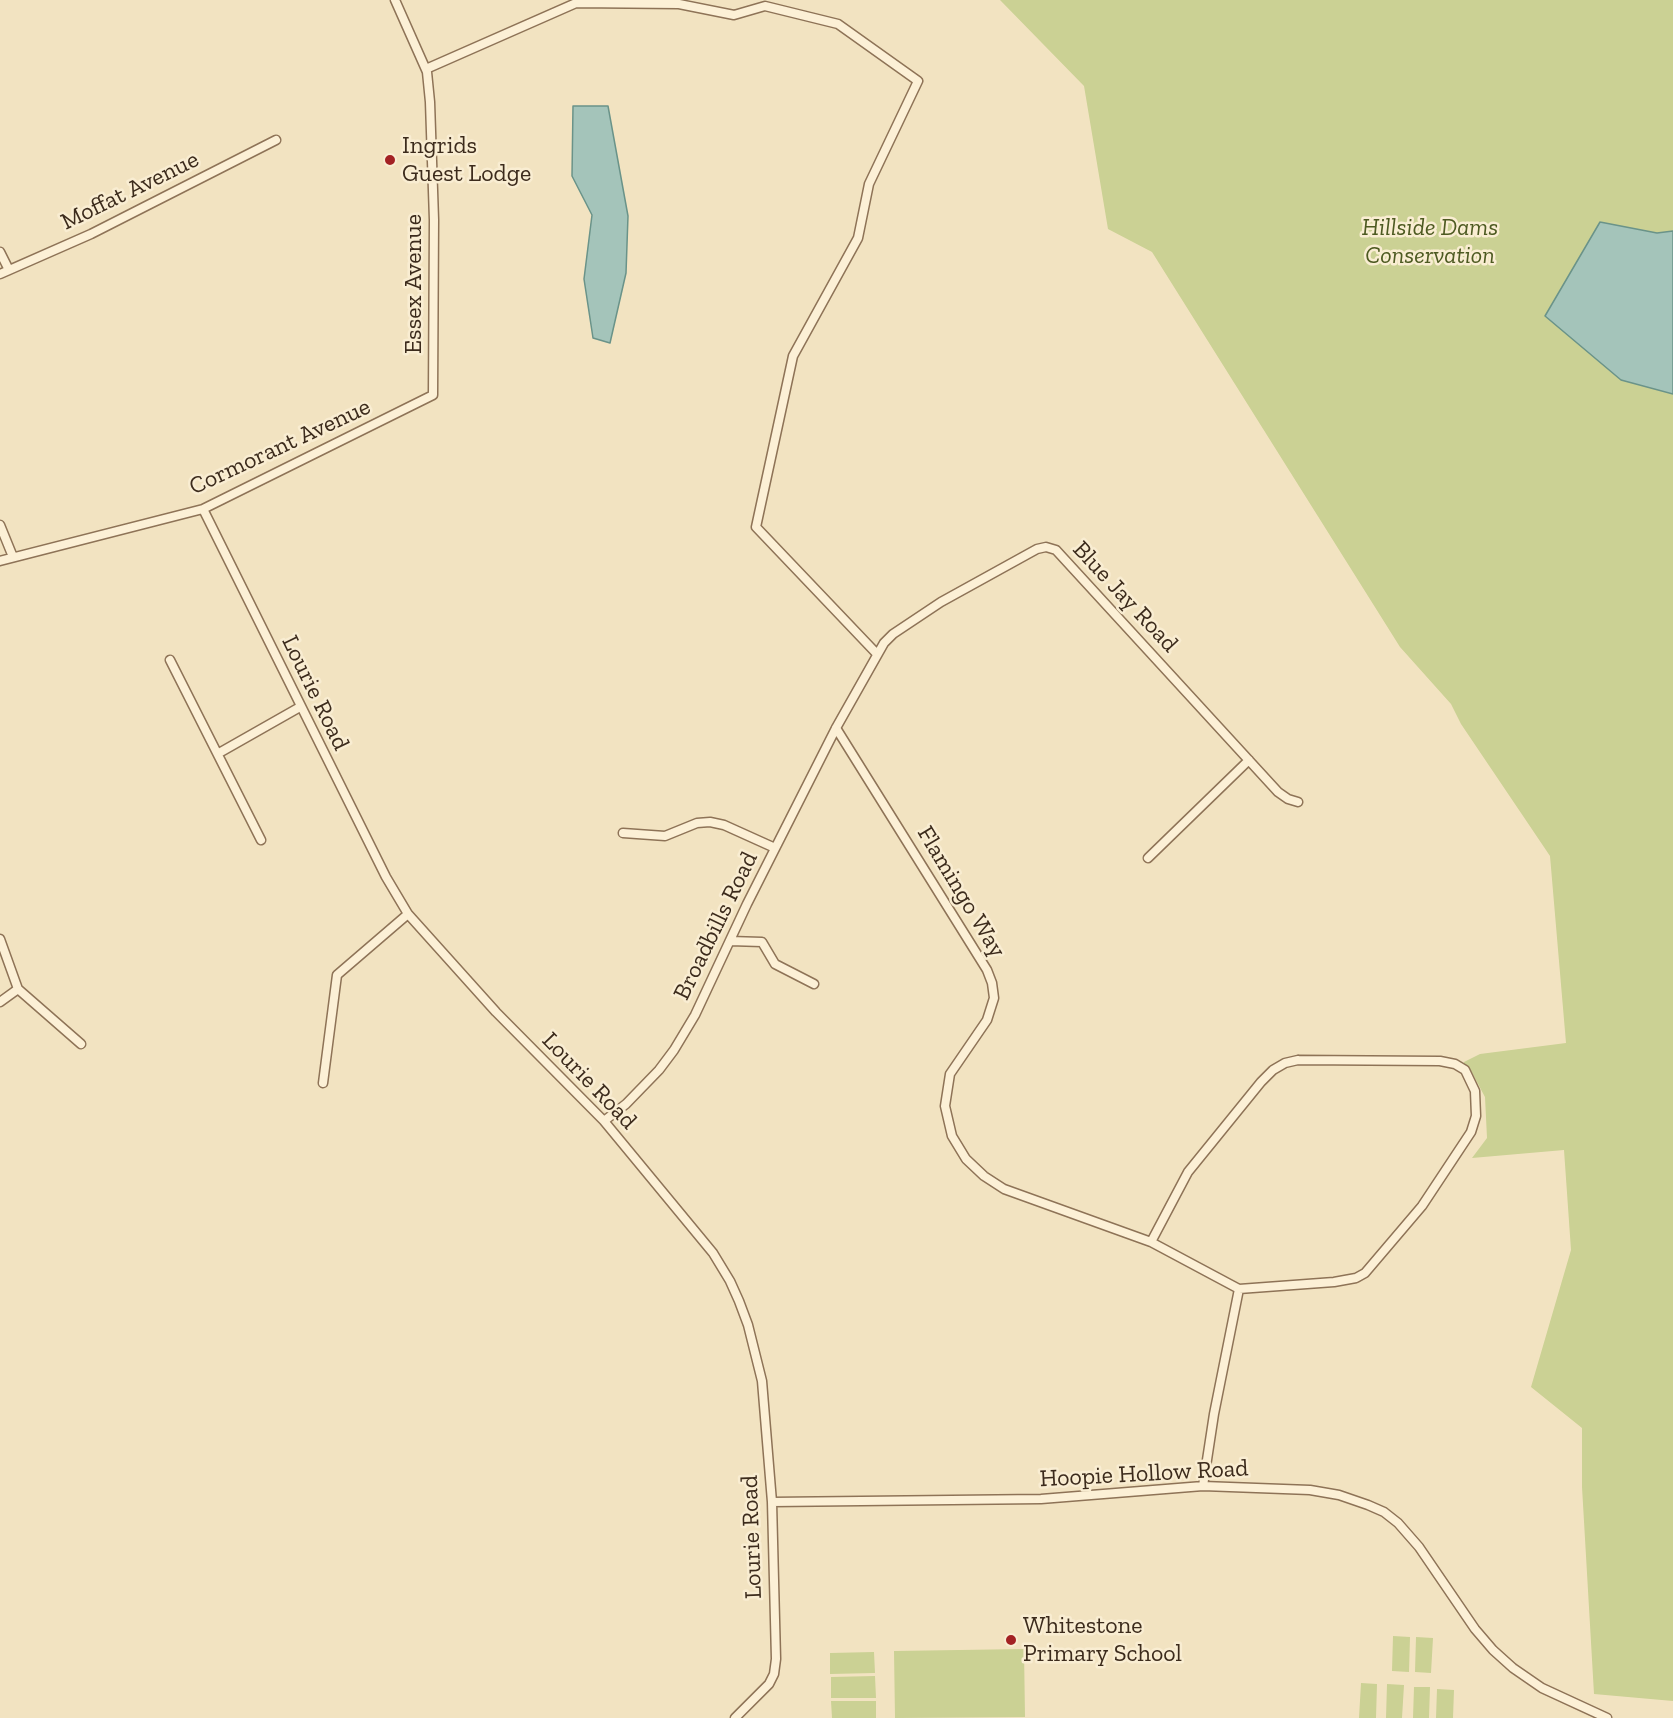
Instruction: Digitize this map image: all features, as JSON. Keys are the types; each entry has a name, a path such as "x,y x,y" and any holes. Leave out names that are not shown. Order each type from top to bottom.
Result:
{"street":[{"name":"Essex Avenue","path":"395,0 426,69 433,140 434,395"},
{"path":"426,69 576,3 678,4 734,15 765,6 838,24 918,81 869,184 858,238 793,356 756,527 877,654"},
{"name":"Moffat Avenue","path":"0,274 91,234 276,140"},
{"path":"0,252 9,270"},
{"name":"Cormorant Avenue","path":"0,561 202,509 434,395"},
{"name":"Lourie Road","path":"202,509 386,877 408,914 496,1012 604,1121 713,1252 739,1301 748,1325 762,1381 772,1502 775,1668 769,1684 735,1718"},
{"path":"0,525 12,557"},
{"name":"Blue Jay Road","path":"836,728 877,654 892,634 941,602 1037,549 1046,547 1056,550 1278,792 1298,802"},
{"path":"170,660 261,840"},
{"path":"219,753 300,707"},
{"name":"Broadbills Road","path":"604,1121 626,1104 658,1070 674,1050 695,1015 775,848 836,728"},
{"name":"Flamingo Way","path":"836,728 987,970 992,983 994,998 987,1020 950,1074 945,1106 952,1136 966,1159 984,1176 1004,1189 1151,1242 1239,1289"},
{"path":"1148,858 1249,760"},
{"path":"623,833 665,836 697,823 710,822 724,825 775,848"},
{"path":"322,1083 338,975 408,914"},
{"path":"0,939 18,989 81,1044"},
{"path":"730,941 762,942 775,964 814,984"},
{"path":"0,1002 18,989"},
{"path":"1151,1242 1188,1172 1261,1082 1273,1070 1285,1063 1298,1060 1440,1061 1455,1064 1464,1070 1475,1091 1476,1116 1471,1132 1422,1206 1371,1267 1356,1278 1335,1282 1239,1289 1214,1414 1203,1486"},
{"name":"Hoopie Hollow Road","path":"772,1502 1041,1499 1203,1486 1310,1490 1339,1496 1384,1512 1398,1523 1419,1547 1475,1629 1513,1668 1534,1683 1607,1718"}],"green space":[{"name":"Hillside Dams Conservation","path":"1000,0 1673,0 1673,1701 1594,1694 1582,1487 1582,1428 1531,1387 1571,1250 1564,1150 1472,1158 1487,1138 1485,1097 1470,1069 1464,1067 1464,1062 1480,1054 1566,1043 1550,856 1461,724 1451,704 1400,647 1152,252 1108,229 1084,86"},
{"path":"1393,1636 1410,1637 1409,1672 1392,1671"},
{"path":"1416,1637 1433,1638 1431,1673 1415,1672"},
{"path":"1024,1649 1025,1717 895,1718 894,1651"},
{"path":"874,1652 875,1673 830,1674 830,1653"},
{"path":"875,1676 876,1698 831,1698 831,1677"},
{"path":"1361,1683 1377,1684 1376,1718 1359,1718"},
{"path":"1387,1684 1404,1685 1402,1718 1386,1718"},
{"path":"1414,1687 1430,1687 1429,1718 1413,1718"},
{"path":"1437,1689 1454,1690 1453,1718 1436,1718"},
{"path":"831,1701 876,1701 876,1718 832,1718"}],"water":[{"path":"573,106 608,106 628,216 626,273 610,343 593,338 584,279 592,215 572,176"},
{"path":"1600,222 1657,233 1673,231 1673,394 1621,380 1545,316"}],"place":[{"name":"Ingrids Guest Lodge","path":"390,160"},
{"name":"Whitestone Primary School","path":"1011,1640"}]}
